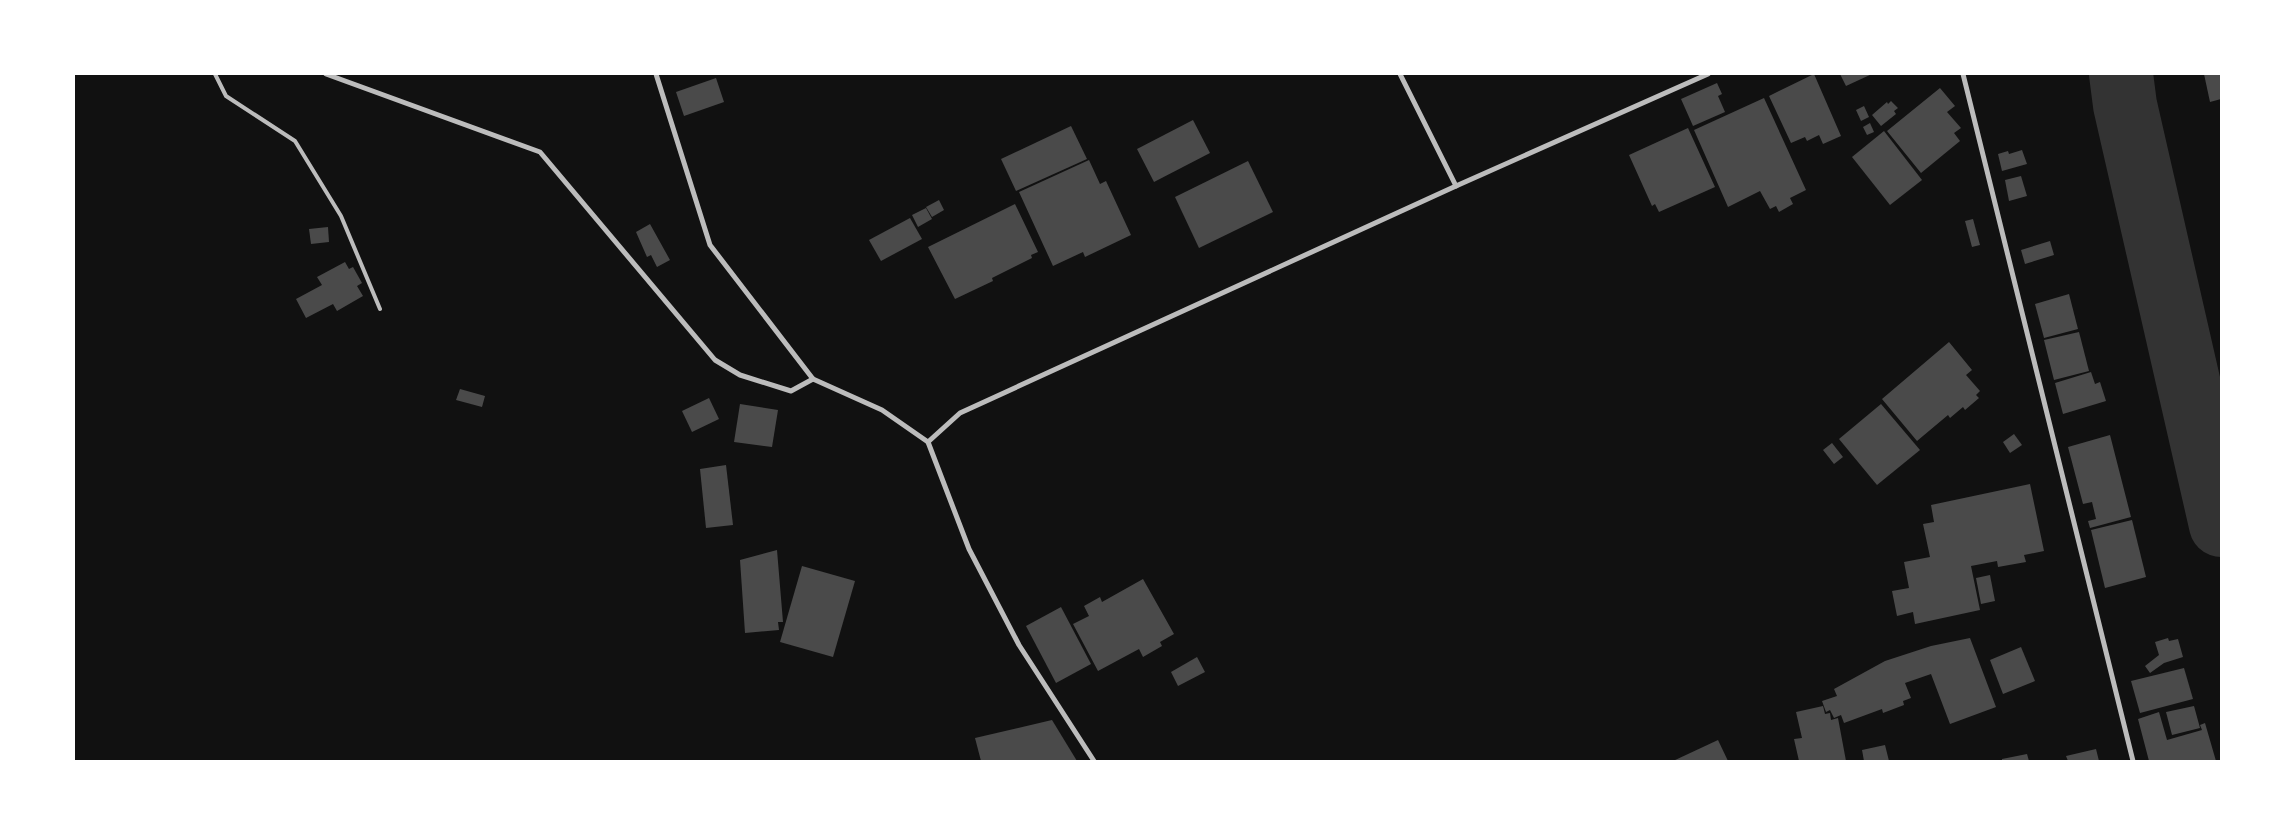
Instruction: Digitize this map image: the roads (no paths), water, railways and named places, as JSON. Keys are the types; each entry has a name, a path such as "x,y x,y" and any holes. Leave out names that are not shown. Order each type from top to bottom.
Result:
{"street":[{"path":"326,74 540,152 715,360 740,375 791,391 813,379"},
{"path":"656,74 710,244 813,379 882,410 928,442 969,549 1019,645 1094,761"},
{"path":"1400,74 1456,186"},
{"path":"928,442 960,414 1456,186 1708,74"},
{"path":"1962,74 2133,761"}],"lane":[{"path":"215,74 226,96 295,142 341,216 380,309"}],"waterway":[{"path":"2121,74 2125,105 2221,525"}]}
